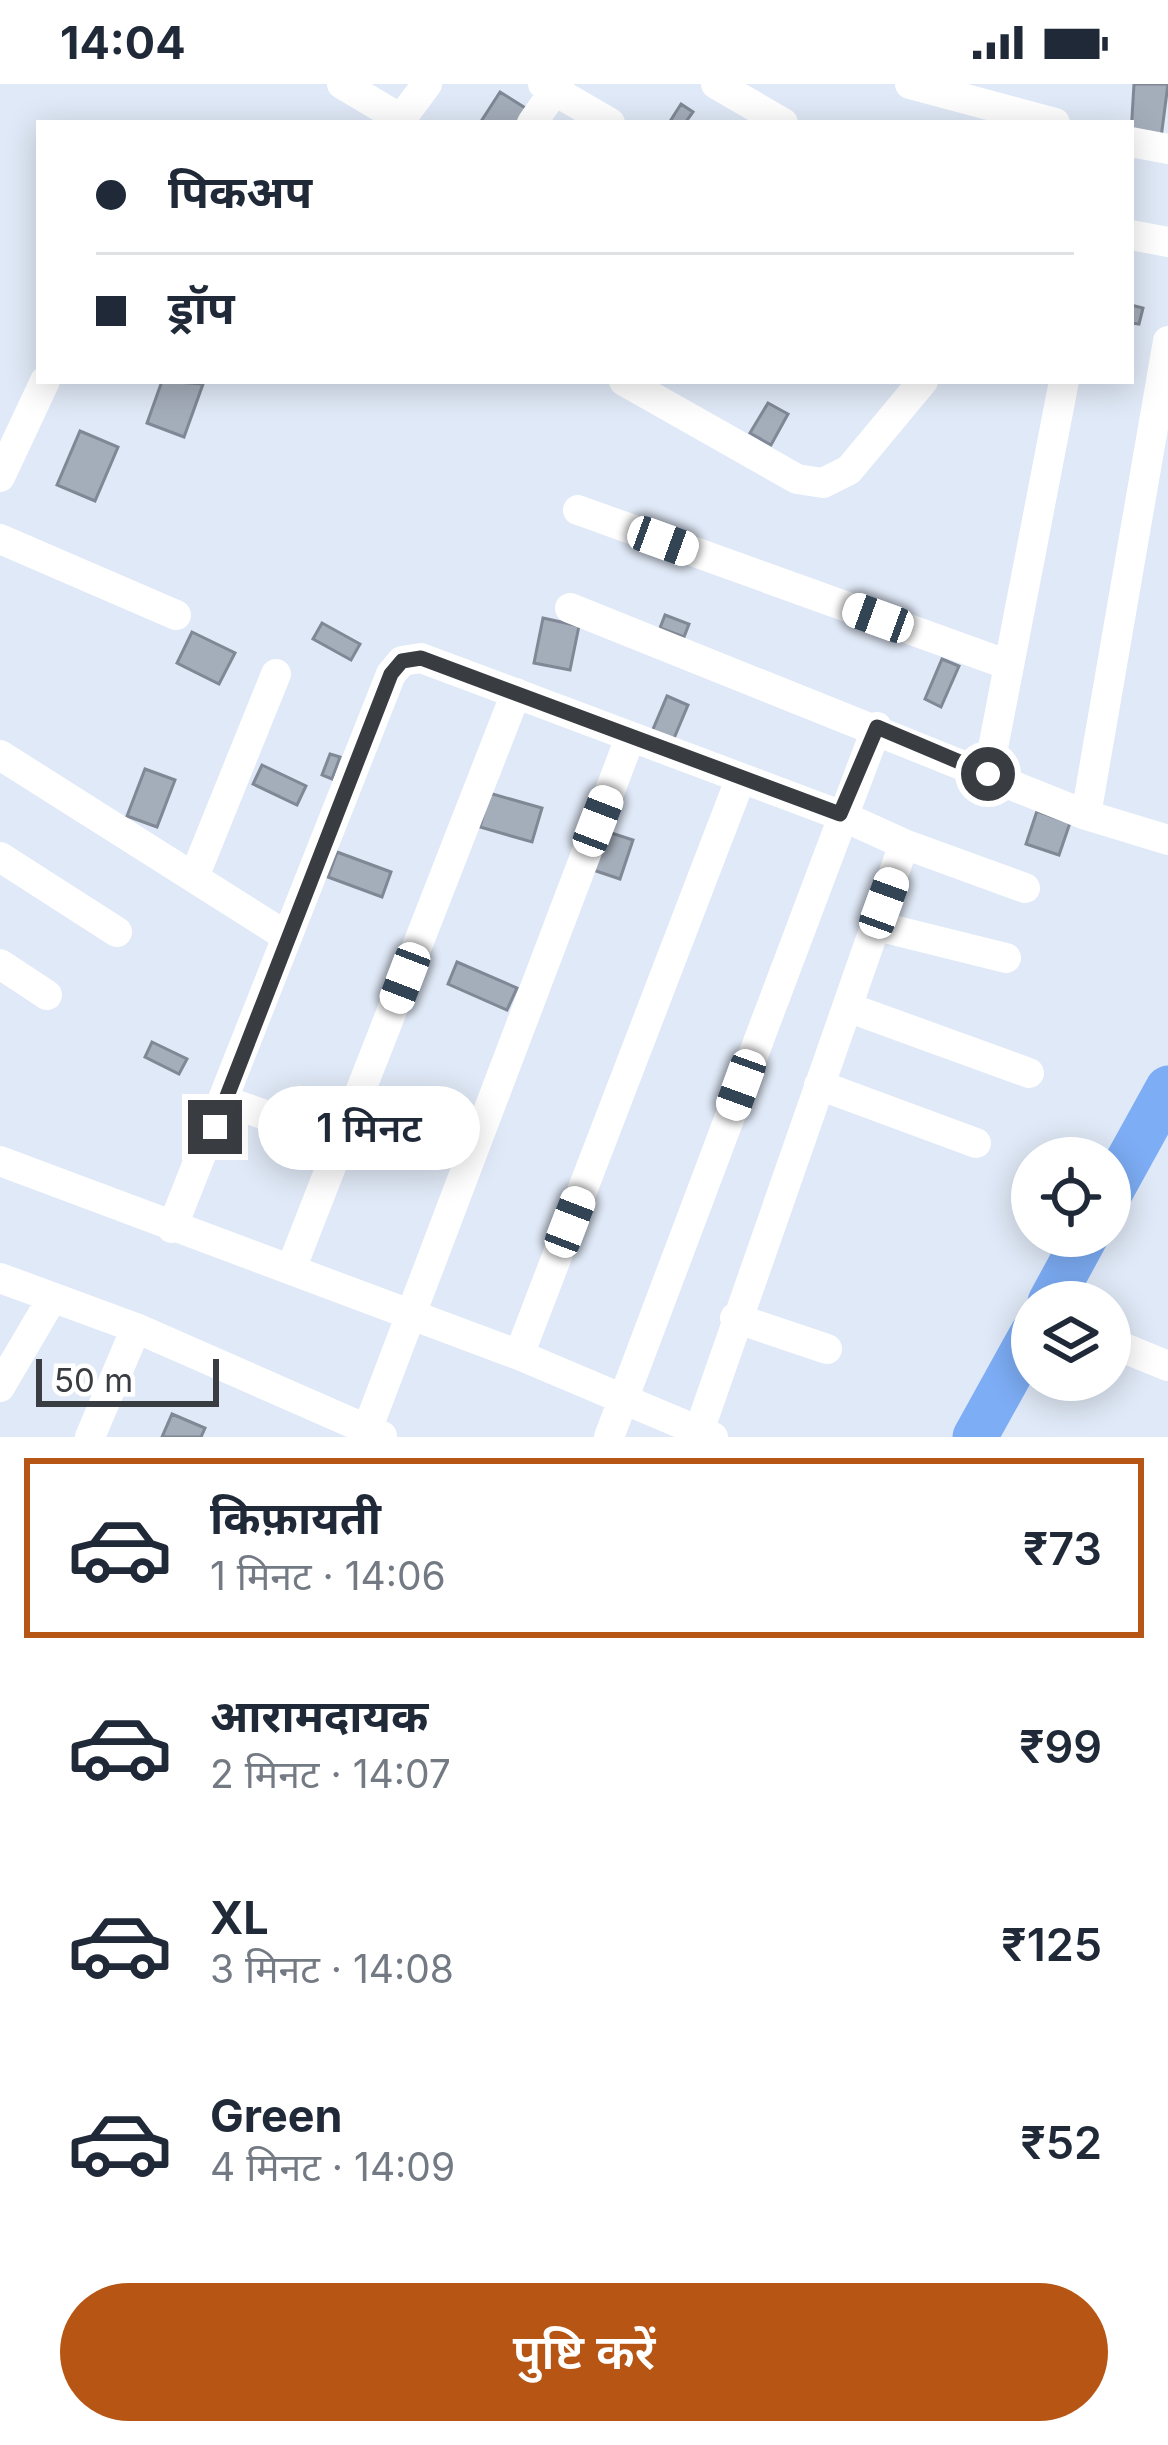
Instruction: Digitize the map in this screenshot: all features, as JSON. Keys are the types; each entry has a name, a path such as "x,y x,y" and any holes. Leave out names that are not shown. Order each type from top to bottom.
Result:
{"street":[{"path":"342,84 398,120"},
{"path":"401,120 427,84"},
{"path":"716,84 778,120"},
{"path":"910,84 1044,120"},
{"path":"534,120 552,86 605,120"},
{"path":"1134,143 1168,149"},
{"path":"1134,236 1168,242"},
{"path":"1086,814 1168,341"},
{"path":"0,477 44,384"},
{"path":"629,384 797,479 823,483 849,470 921,384"},
{"path":"988,774 1063,384"},
{"path":"578,510 1006,664"},
{"path":"0,539 176,615"},
{"path":"570,608 1086,814 1168,840"},
{"path":"172,1228 391,674 402,661 421,658 1025,888"},
{"path":"194,877 276,674"},
{"path":"291,1269 516,693"},
{"path":"609,1437 840,814 877,727"},
{"path":"0,1278 136,1328 375,1434 411,1315 630,739"},
{"path":"0,755 286,937"},
{"path":"519,1355 740,780"},
{"path":"0,1161 519,1355 706,1434 735,1318 904,844"},
{"path":"0,857 117,932"},
{"path":"878,926 1006,958"},
{"path":"0,964 46,995"},
{"path":"847,1006 1029,1072"},
{"path":"819,1085 976,1144"},
{"path":"225,1101 341,1142"},
{"path":"0,1387 51,1300"},
{"path":"735,1318 827,1349"},
{"path":"90,1437 136,1328"},
{"path":"1131,1351 1168,1366"}],"building":[{"path":"1134,84 1168,84 1161,138 1134,134"},
{"path":"500,92 527,109 520,120 482,120"},
{"path":"681,104 693,112 687,120 671,120"},
{"path":"1134,306 1143,308 1139,324 1134,323"},
{"path":"161,384 203,384 184,437 147,423"},
{"path":"768,403 788,414 771,445 750,433"},
{"path":"80,431 118,447 95,501 57,485"},
{"path":"665,615 689,624 684,637 660,628"},
{"path":"543,618 579,626 570,670 534,663"},
{"path":"322,623 360,644 351,660 313,639"},
{"path":"192,632 235,653 219,684 177,663"},
{"path":"942,659 959,666 941,707 925,699"},
{"path":"667,696 688,705 672,743 651,734"},
{"path":"330,754 340,757 332,779 322,775"},
{"path":"262,765 306,786 297,805 253,784"},
{"path":"145,769 175,780 157,827 127,816"},
{"path":"489,793 542,808 532,842 480,827"},
{"path":"1037,811 1070,823 1059,855 1026,844"},
{"path":"605,831 633,840 620,879 593,870"},
{"path":"337,852 391,872 382,897 328,877"},
{"path":"457,962 517,988 507,1010 448,984"},
{"path":"152,1042 187,1059 179,1074 145,1057"},
{"path":"172,1414 205,1428 201,1437 162,1437"}],"waterway":[{"path":"1131,1155 1168,1088"},
{"path":"1061,1281 1075,1257"},
{"path":"975,1437 1011,1372"}],"route":[{"path":"215,1127 391,674 402,661 421,658 840,814 877,727 988,774"}]}
